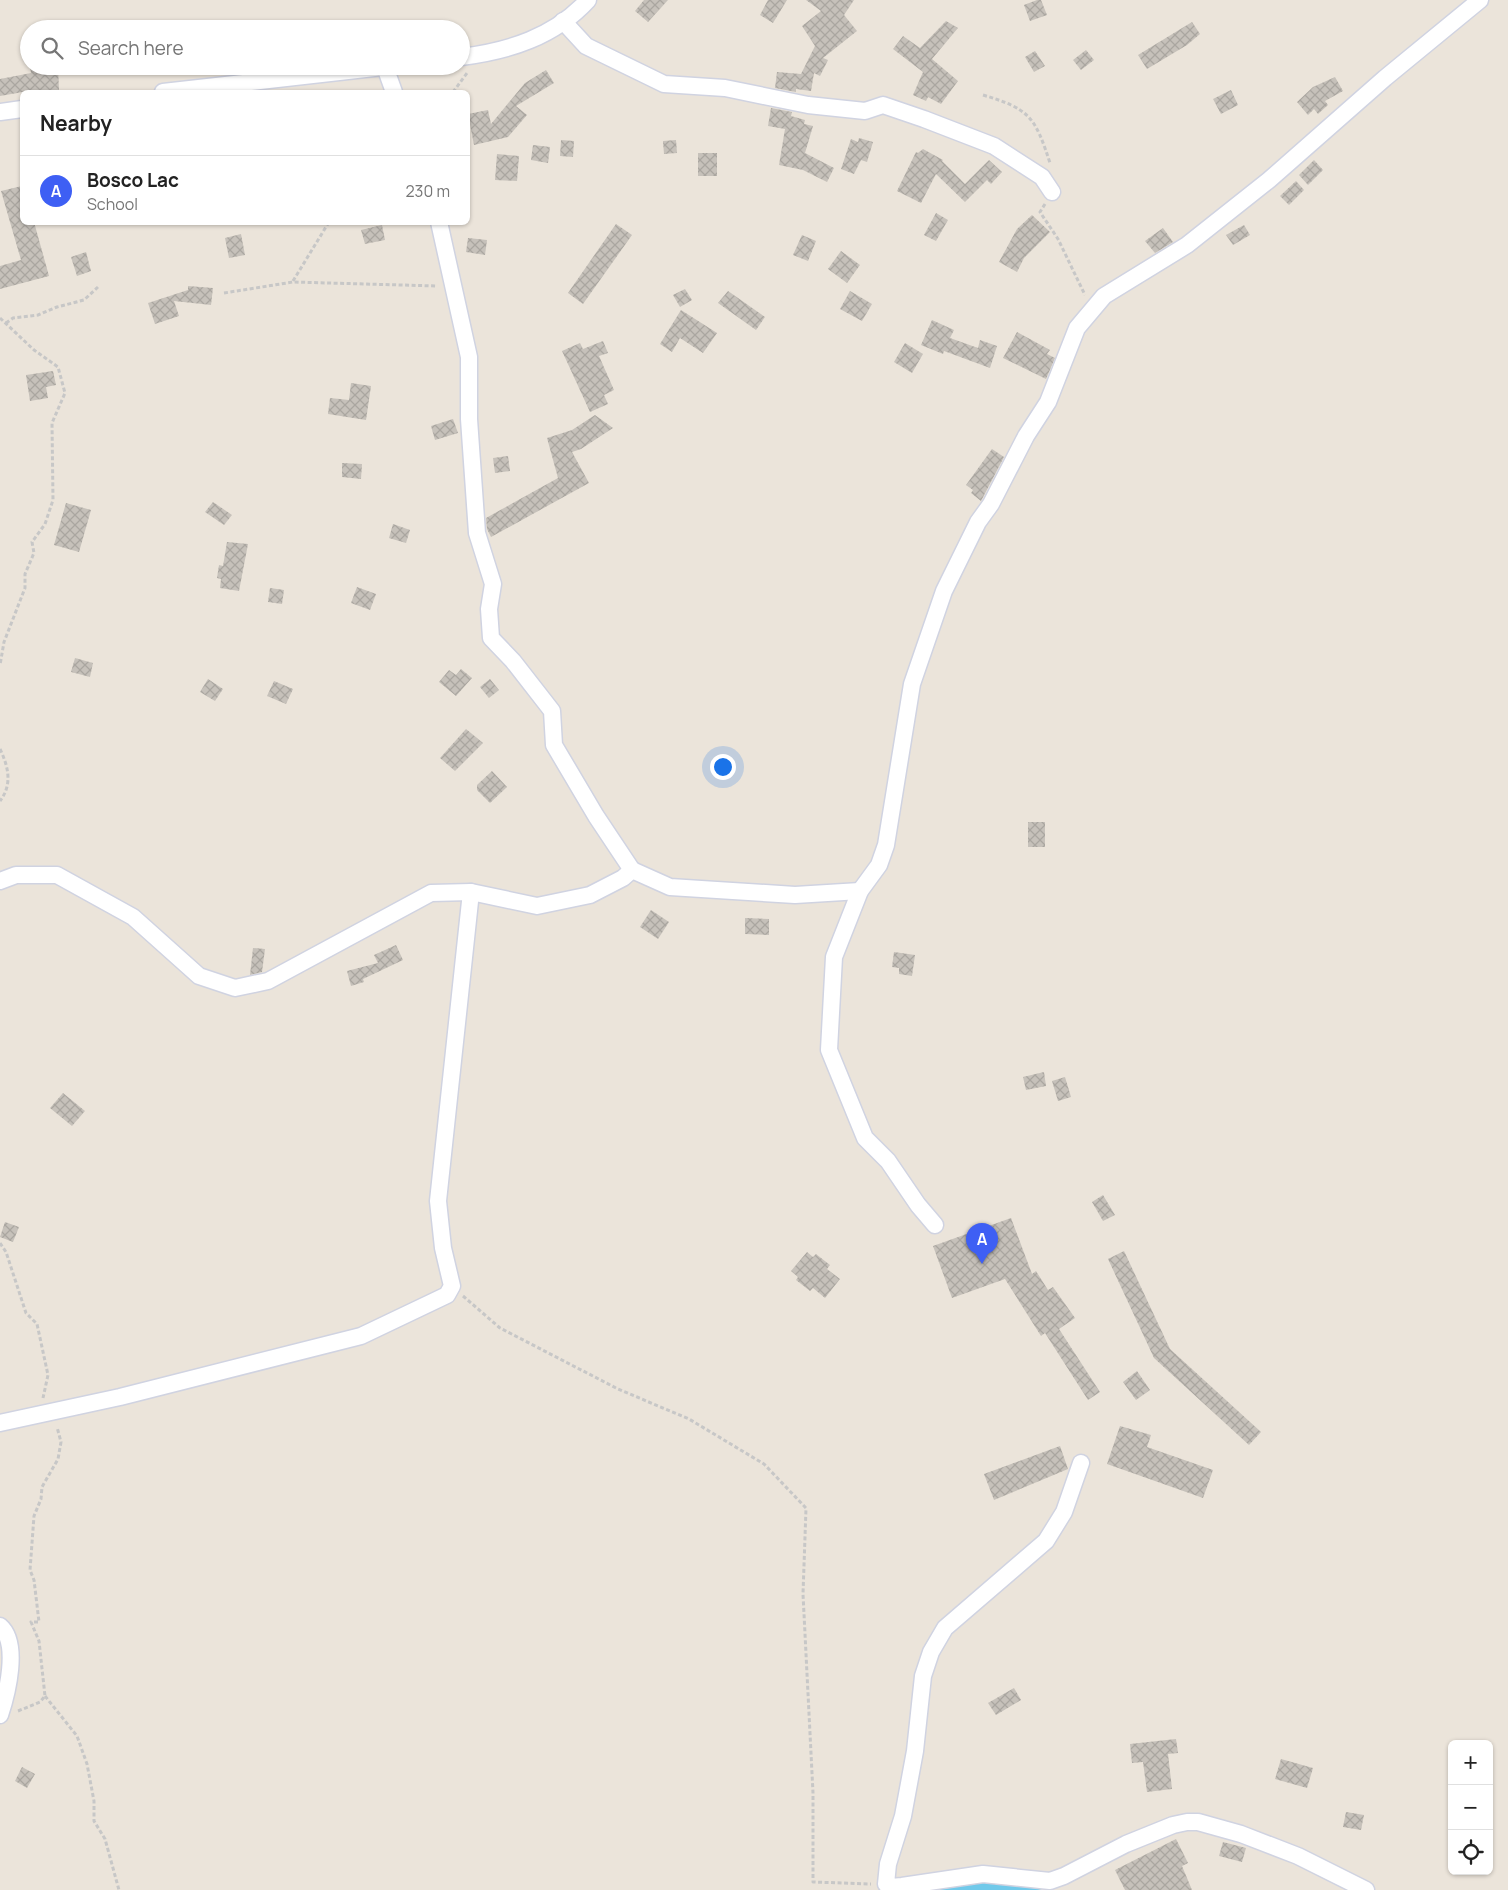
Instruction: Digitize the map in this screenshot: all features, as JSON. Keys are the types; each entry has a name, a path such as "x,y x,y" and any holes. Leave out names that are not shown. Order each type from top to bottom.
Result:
{"street":[{"path":"470,56 498,52 547,33 588,0"},
{"path":"934,1225 888,1161 865,1138 829,1050 834,957 860,891 879,865 886,845 912,684 944,592 978,522 991,504 1026,436 1048,402 1077,328 1104,296 1195,239 1270,180 1385,78 1480,0"},
{"path":"563,21 586,46 664,84 725,88 808,105 865,111 883,105 924,119 994,146 1042,177 1052,192"},
{"path":"181,90 317,75"},
{"path":"391,75 394,90"},
{"path":"0,112 20,109"},
{"path":"440,225 455,286 469,357 470,419 477,533 493,584 489,609 491,638 513,661 552,711 554,745 596,816 632,870 670,887 795,895 860,891"},
{"path":"0,882 16,876 57,875 134,917 199,976 235,988 268,981 431,893 471,892 537,906 590,895 623,878 632,870"},
{"path":"0,1422 120,1397 361,1336 447,1294 452,1286 443,1248 438,1201 471,892"},
{"path":"1081,1463 1064,1512 1046,1541 945,1628 931,1652 923,1676 915,1751 903,1816 888,1864 886,1884 891,1887 902,1886 983,1874 1050,1880 1064,1876 1126,1844 1173,1825 1198,1822 1241,1834 1298,1856 1366,1890"},
{"path":"0,1626 8,1642 10,1669 6,1715"}],"path":[{"path":"293,282 327,225"},
{"path":"224,293 293,282 455,286"},
{"path":"6,323 14,318 38,315 57,307 84,300 98,287"},
{"path":"0,318 34,350 58,367 64,393 52,423 53,500 45,524 32,542 34,553 25,574 25,588 6,635 0,665"},
{"path":"0,749 9,775 5,795 0,801"},
{"path":"0,1243 6,1252 26,1312 37,1324 48,1375 42,1403 59,1430 61,1442 58,1459 42,1487 41,1499 34,1516 30,1570 34,1580 39,1622 31,1622 39,1641 45,1696 77,1736 87,1764 94,1801 94,1821 105,1838 119,1890"},
{"path":"452,1286 500,1328 618,1389 689,1419 764,1464 806,1508 802,1594 813,1793 813,1882 886,1884"},
{"path":"6,1715 40,1702 45,1696"}],"water":[{"path":"967,1880 1012,1882 1042,1890 930,1890"}],"building":[{"path":"644,0 668,0 648,22 635,11"},
{"path":"768,0 787,0 773,23 760,15"},
{"path":"806,0 854,0 844,15 857,31 823,58 828,60 820,76 814,73 811,91 796,89 796,92 775,88 777,72 801,74 815,46 802,26 821,11"},
{"path":"1041,0 1047,15 1030,21 1024,5"},
{"path":"946,21 958,28 932,59 958,81 941,104 928,97 926,101 913,95 923,72 893,49 903,36 920,48"},
{"path":"1192,22 1200,34 1187,45 1147,69 1138,55"},
{"path":"1086,50 1094,60 1081,70 1073,60"},
{"path":"1035,51 1045,66 1034,72 1025,57"},
{"path":"546,70 554,83 516,106 527,115 508,137 474,145 470,114 488,110 491,124 525,83"},
{"path":"21,75 58,75 59,90 20,90 20,93 0,96 0,79"},
{"path":"1335,77 1343,91 1325,101 1328,105 1318,114 1314,109 1308,115 1297,102 1313,87"},
{"path":"1231,90 1238,105 1221,114 1213,99"},
{"path":"771,108 792,112 791,116 805,120 804,124 813,126 805,153 834,168 827,182 803,170 779,165 785,129 768,126"},
{"path":"859,138 873,142 867,162 861,160 854,174 841,169 851,139 858,142"},
{"path":"561,140 574,141 573,157 560,156"},
{"path":"676,140 677,153 664,154 663,141"},
{"path":"533,145 550,147 548,163 531,160"},
{"path":"923,149 943,160 965,184 989,160 1002,172 991,184 987,180 965,202 936,174 921,203 897,191 916,152 918,153"},
{"path":"698,153 717,153 717,176 698,176"},
{"path":"497,154 519,156 517,181 495,180"},
{"path":"1314,160 1323,170 1308,185 1299,175"},
{"path":"1296,181 1304,190 1289,205 1280,196"},
{"path":"20,186 20,225 35,225 49,276 0,289 0,266 21,260 1,191"},
{"path":"936,213 948,220 936,241 924,235"},
{"path":"1032,215 1050,232 1024,258 1017,272 999,262 1017,229"},
{"path":"616,224 632,235 583,304 568,293"},
{"path":"382,225 385,240 365,244 361,230"},
{"path":"1244,225 1250,235 1233,245 1226,235"},
{"path":"1163,228 1173,242 1155,253 1145,241"},
{"path":"241,234 245,255 229,258 225,238"},
{"path":"802,235 816,241 808,261 793,255"},
{"path":"468,238 487,240 485,255 466,252"},
{"path":"841,251 860,265 847,283 828,269"},
{"path":"86,252 91,271 77,276 71,257"},
{"path":"188,286 213,288 211,305 174,301 179,316 155,324 148,303 188,290"},
{"path":"685,289 692,300 680,307 673,295"},
{"path":"728,291 765,317 756,330 718,303"},
{"path":"850,291 872,304 862,321 840,309"},
{"path":"681,310 717,333 703,353 680,338 672,352 660,344"},
{"path":"932,320 954,330 950,338 978,348 980,340 997,346 990,368 944,351 943,354 921,345"},
{"path":"1017,332 1050,350 1047,354 1055,358 1046,379 1003,358"},
{"path":"603,341 608,353 599,356 614,390 604,395 608,404 590,412 562,351 580,343 583,349"},
{"path":"905,343 923,354 912,373 894,362"},
{"path":"53,371 56,385 46,387 48,398 30,401 26,375"},
{"path":"351,383 371,386 366,420 328,414 330,398 349,400"},
{"path":"595,415 613,428 581,449 572,452 589,483 491,537 487,529 486,518 558,478 547,438 572,430"},
{"path":"453,419 458,433 435,440 431,426"},
{"path":"992,449 1004,457 981,501 971,493 973,490 966,485"},
{"path":"508,456 510,471 495,473 493,458"},
{"path":"342,463 362,464 361,479 342,477"},
{"path":"213,502 232,515 224,525 205,512"},
{"path":"66,503 91,510 79,552 54,545"},
{"path":"393,524 410,530 406,543 389,538"},
{"path":"227,542 248,544 239,591 220,588 221,579 217,578 219,565 223,566"},
{"path":"357,587 376,594 370,610 351,603"},
{"path":"270,588 284,590 282,604 268,602"},
{"path":"75,658 93,663 90,677 71,672"},
{"path":"461,669 472,678 456,696 439,682 449,670 456,675"},
{"path":"208,679 223,689 215,701 200,692"},
{"path":"490,679 499,690 489,698 480,687"},
{"path":"274,681 293,689 286,704 267,696"},
{"path":"466,729 483,743 455,771 440,758"},
{"path":"492,771 507,787 490,803 477,790 477,785"},
{"path":"1028,822 1045,822 1045,847 1028,847"},
{"path":"651,910 669,922 658,939 640,927"},
{"path":"745,918 769,919 769,935 745,934"},
{"path":"396,945 403,960 363,979 364,982 351,986 347,971 378,963 374,955"},
{"path":"253,948 265,949 262,972 250,975"},
{"path":"894,952 915,955 912,976 899,974 899,968 892,967"},
{"path":"1044,1072 1046,1086 1026,1090 1023,1077"},
{"path":"1065,1077 1071,1097 1058,1101 1052,1081"},
{"path":"63,1093 85,1111 72,1126 50,1108"},
{"path":"1103,1195 1115,1215 1103,1221 1092,1202"},
{"path":"1011,1218 1032,1274 1036,1271 1048,1290 1053,1287 1075,1318 1059,1329 1100,1392 1088,1400 1045,1333 1041,1336 1005,1279 952,1298 933,1246"},
{"path":"5,1222 19,1227 13,1242 0,1237"},
{"path":"1124,1251 1170,1349 1261,1432 1249,1445 1154,1358 1108,1259"},
{"path":"807,1252 813,1257 816,1254 830,1265 827,1269 840,1279 825,1298 813,1288 810,1291 796,1280 798,1277 791,1271"},
{"path":"1137,1371 1150,1390 1136,1400 1123,1382"},
{"path":"1120,1426 1151,1435 1147,1447 1213,1470 1203,1498 1107,1464"},
{"path":"1060,1446 1068,1469 994,1500 984,1474"},
{"path":"1014,1688 1021,1700 996,1715 988,1703"},
{"path":"1176,1739 1178,1753 1168,1754 1172,1789 1147,1792 1143,1762 1132,1763 1130,1744"},
{"path":"1281,1759 1313,1768 1307,1788 1275,1779"},
{"path":"22,1767 35,1774 27,1788 15,1781"},
{"path":"1346,1812 1364,1815 1361,1830 1343,1827"},
{"path":"1176,1839 1188,1863 1182,1866 1192,1890 1125,1890 1115,1870"},
{"path":"1223,1842 1246,1848 1242,1862 1219,1856"}],"place":[{"name":"Bosco Lac","path":"982,1264"}]}
